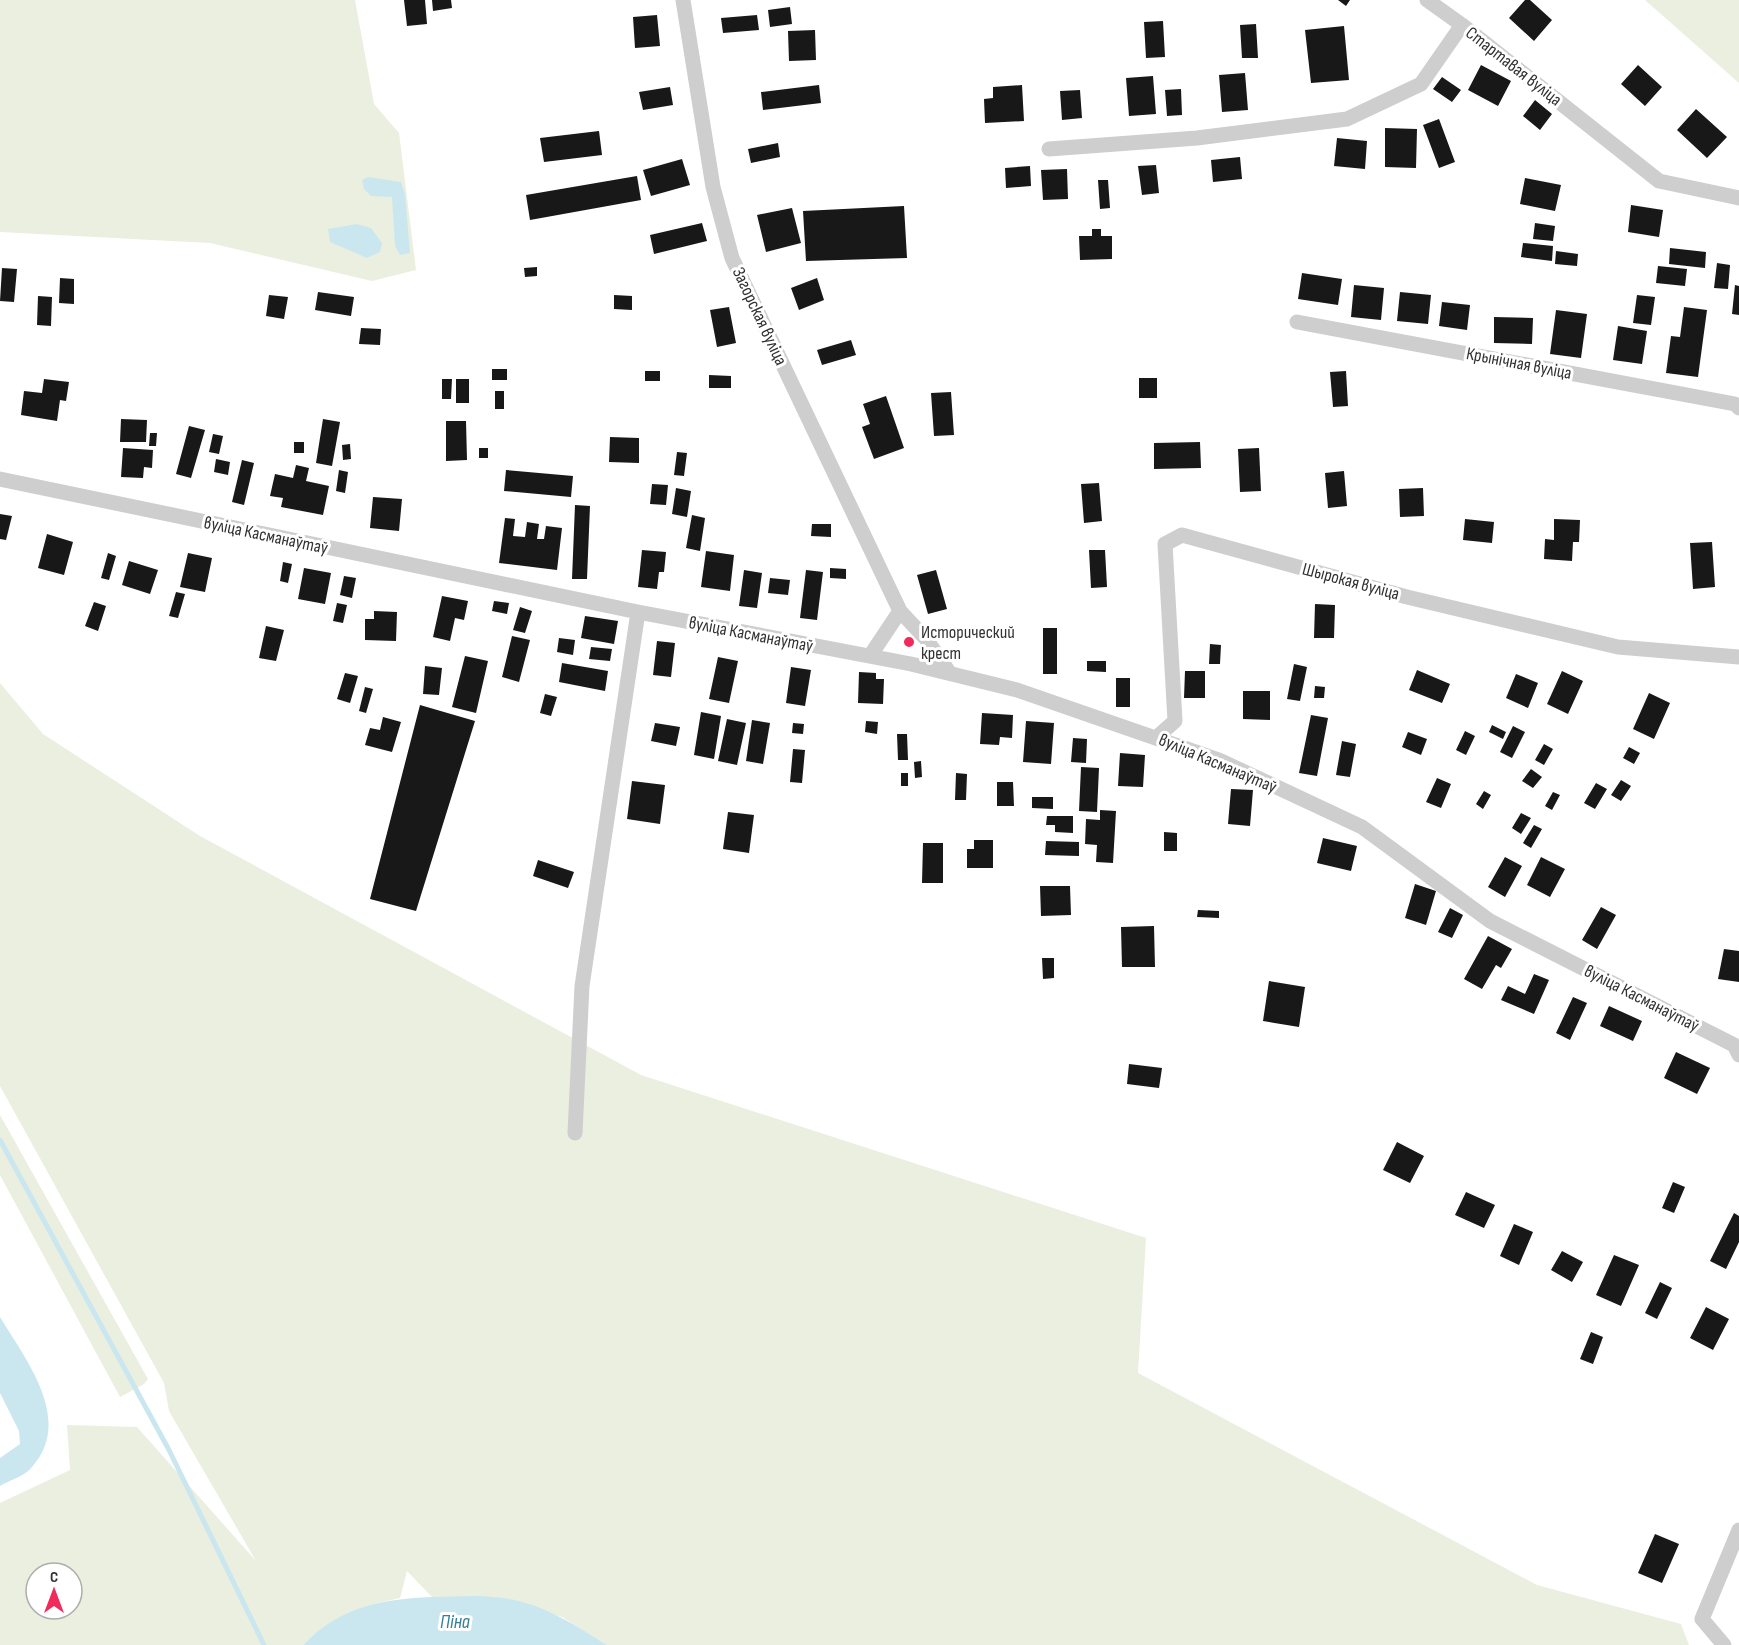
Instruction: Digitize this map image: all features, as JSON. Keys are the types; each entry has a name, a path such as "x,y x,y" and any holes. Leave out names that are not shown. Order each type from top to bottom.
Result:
{"street":[{"name":"Загорская вуліца","path":"683,0 713,187 732,258 900,611 926,639 949,672"},
{"path":"1426,0 1462,25"},
{"name":"Стартавая вуліца","path":"1049,149 1197,138 1347,119 1421,84 1462,25 1659,181 1739,198"},
{"name":"Крынічная вуліца","path":"1297,322 1738,402"},
{"name":"вуліца Касманаўтаў","path":"0,479 638,612 949,672 1017,690 1219,760 1362,827 1490,921 1737,1047"},
{"name":"Шырокая вуліца","path":"1157,737 1175,722 1165,544 1182,535 1407,597 1618,647 1739,657"},
{"path":"870,656 900,611"},
{"path":"575,1133 582,986 638,612"},
{"path":"1724,1645 1702,1619 1739,1530"}],"green space":[{"path":"0,0 355,0 374,104 399,133 416,270 372,281 210,243 0,232"},
{"path":"1645,0 1739,0 1739,83"},
{"path":"0,683 43,734 200,836 641,1075 1146,1238 1138,1373 1537,1585 1681,1624 1689,1645 607,1645 562,1617 494,1597 432,1597 407,1571 400,1598 373,1604 347,1614 324,1627 303,1645 0,1645 0,1503 70,1470 67,1425 137,1427 256,1561 169,1411 164,1383 0,1086"},
{"path":"0,1115 148,1379 144,1384 120,1397 0,1175"}],"water":[{"path":"368,177 401,182 405,194 410,253 400,255 395,246 392,197 371,196 364,189 362,180"},
{"path":"357,224 371,228 382,243 380,252 367,258 330,242 328,229"},
{"path":"0,1317 42,1390 47,1410 48,1430 44,1449 32,1467 0,1486 0,1458 20,1444 19,1431 0,1393"},
{"name":"Піна","path":"485,1596 524,1602 567,1621 607,1645 303,1645 331,1622 362,1608 396,1600"}],"building":[{"path":"404,0 425,0 427,24 407,26"},
{"path":"432,0 451,0 452,8 433,11"},
{"path":"1338,0 1350,0 1346,6"},
{"path":"1525,0 1530,0 1552,20 1534,41 1509,18"},
{"path":"790,7 792,24 770,27 768,10"},
{"path":"657,15 660,46 635,48 633,17"},
{"path":"757,15 759,30 723,33 721,18"},
{"path":"1163,21 1165,57 1146,58 1144,22"},
{"path":"1256,24 1258,58 1242,58 1240,25"},
{"path":"1344,26 1349,80 1311,83 1305,30"},
{"path":"815,30 816,60 789,61 788,31"},
{"path":"1481,65 1511,81 1498,106 1468,90"},
{"path":"1638,65 1662,87 1645,106 1621,84"},
{"path":"1245,73 1248,110 1222,112 1219,75"},
{"path":"1153,76 1156,114 1129,116 1126,78"},
{"path":"1442,77 1461,90 1452,102 1433,89"},
{"path":"819,85 821,103 763,110 761,92"},
{"path":"1022,85 1024,121 985,123 984,99 993,98 993,87"},
{"path":"670,87 673,105 643,110 639,92"},
{"path":"1181,89 1182,115 1167,116 1165,90"},
{"path":"1080,90 1082,118 1062,120 1060,91"},
{"path":"1535,100 1552,114 1540,130 1523,116"},
{"path":"1696,109 1727,137 1707,158 1677,130"},
{"path":"1439,119 1455,162 1439,168 1423,125"},
{"path":"1385,128 1417,129 1416,168 1385,167"},
{"path":"599,131 602,155 544,162 540,138"},
{"path":"1337,138 1367,141 1365,169 1334,166"},
{"path":"778,143 780,157 751,163 748,149"},
{"path":"1240,157 1242,179 1213,182 1211,160"},
{"path":"682,159 690,185 651,196 643,170"},
{"path":"1156,165 1159,193 1142,195 1138,166"},
{"path":"1030,166 1031,186 1006,188 1005,168"},
{"path":"1067,169 1068,199 1043,200 1041,170"},
{"path":"637,176 641,200 530,220 526,195"},
{"path":"1525,178 1561,185 1555,211 1520,204"},
{"path":"1098,180 1108,180 1110,208 1100,209"},
{"path":"1631,205 1663,210 1659,237 1628,232"},
{"path":"904,206 907,258 806,261 803,211"},
{"path":"792,208 801,243 766,252 757,215"},
{"path":"702,223 707,241 654,254 650,235"},
{"path":"1535,223 1555,226 1553,241 1533,239"},
{"path":"1092,229 1101,229 1101,236 1112,236 1112,259 1080,260 1079,236 1092,236"},
{"path":"1523,243 1553,246 1552,261 1521,257"},
{"path":"1670,248 1706,252 1705,268 1669,264"},
{"path":"1556,251 1578,254 1577,266 1555,264"},
{"path":"1717,263 1730,265 1728,289 1714,288"},
{"path":"1658,266 1687,269 1685,286 1656,283"},
{"path":"537,267 537,276 525,277 524,268"},
{"path":"2,268 17,269 14,302 0,301"},
{"path":"1302,273 1342,279 1338,305 1298,299"},
{"path":"60,278 74,279 74,304 59,303"},
{"path":"817,278 824,300 799,310 791,288"},
{"path":"1354,285 1384,288 1381,320 1351,317"},
{"path":"1735,285 1739,286 1739,315 1732,314"},
{"path":"318,292 354,297 351,316 315,310"},
{"path":"1400,292 1431,295 1428,324 1397,321"},
{"path":"269,295 288,297 284,319 266,316"},
{"path":"614,295 632,296 632,310 614,309"},
{"path":"1637,295 1655,297 1651,325 1633,323"},
{"path":"38,296 52,297 51,326 37,325"},
{"path":"1442,302 1470,305 1467,330 1439,326"},
{"path":"729,307 736,343 717,347 710,310"},
{"path":"1684,307 1707,310 1698,377 1666,373 1671,336 1680,337"},
{"path":"1556,310 1587,314 1581,358 1550,354"},
{"path":"1494,317 1533,318 1532,344 1494,343"},
{"path":"1618,326 1647,331 1642,364 1613,360"},
{"path":"361,328 381,329 380,345 359,344"},
{"path":"851,340 856,355 822,365 817,350"},
{"path":"492,369 507,369 507,380 492,380"},
{"path":"645,371 660,371 660,381 645,381"},
{"path":"1346,371 1348,406 1333,407 1330,372"},
{"path":"709,375 731,376 731,388 709,388"},
{"path":"1139,378 1157,378 1157,398 1139,398"},
{"path":"44,379 69,382 66,401 60,400 57,421 21,415 24,391 42,393"},
{"path":"442,379 452,379 451,399 442,399"},
{"path":"456,379 469,379 469,403 456,403"},
{"path":"495,391 504,391 504,409 495,409"},
{"path":"951,392 954,435 934,436 931,393"},
{"path":"886,396 904,448 874,459 862,427 870,424 863,404"},
{"path":"121,419 147,420 146,442 120,442"},
{"path":"323,419 340,422 332,466 316,463"},
{"path":"446,421 466,421 467,460 446,461"},
{"path":"189,426 205,430 191,478 176,474"},
{"path":"150,433 157,433 156,446 149,446"},
{"path":"213,434 223,436 219,454 209,452"},
{"path":"610,437 639,438 639,463 609,462"},
{"path":"294,442 304,442 304,453 294,453"},
{"path":"1200,442 1201,468 1154,469 1154,443"},
{"path":"350,444 351,459 343,460 342,445"},
{"path":"123,448 153,450 152,468 144,467 143,478 121,477"},
{"path":"479,448 488,448 488,458 479,458"},
{"path":"1259,448 1261,491 1240,492 1238,449"},
{"path":"677,452 687,453 684,476 674,475"},
{"path":"216,459 230,462 228,475 214,472"},
{"path":"242,460 254,463 244,505 232,502"},
{"path":"296,465 309,468 306,481 329,486 323,515 281,507 283,498 270,496 275,474 293,478"},
{"path":"339,470 348,472 345,493 336,491"},
{"path":"506,470 573,476 571,497 504,491"},
{"path":"1344,471 1347,506 1328,508 1325,473"},
{"path":"1099,483 1102,521 1084,523 1081,484"},
{"path":"652,484 668,485 666,505 650,504"},
{"path":"676,488 691,491 687,517 672,514"},
{"path":"1423,488 1424,516 1400,517 1399,489"},
{"path":"373,497 402,499 399,531 370,528"},
{"path":"575,505 590,506 587,579 572,579"},
{"path":"0,514 12,516 6,540 0,539"},
{"path":"692,515 705,518 700,551 686,548"},
{"path":"505,518 515,519 513,536 525,537 527,522 539,524 537,539 544,539 546,526 562,528 557,570 499,563"},
{"path":"1465,519 1494,522 1492,543 1463,540"},
{"path":"1554,519 1580,520 1579,542 1573,542 1572,561 1544,559 1545,539 1554,540"},
{"path":"812,524 831,524 831,537 811,536"},
{"path":"47,534 73,542 64,575 38,568"},
{"path":"1712,542 1715,587 1693,589 1690,543"},
{"path":"642,550 666,552 664,572 659,572 657,589 638,587"},
{"path":"1089,550 1105,550 1107,587 1091,588"},
{"path":"706,551 734,555 730,591 701,587"},
{"path":"108,553 116,556 109,580 101,578"},
{"path":"188,553 212,558 205,592 180,587"},
{"path":"129,561 158,570 150,594 122,585"},
{"path":"283,562 292,564 288,583 280,581"},
{"path":"304,568 331,573 325,604 298,599"},
{"path":"830,568 846,569 846,579 830,578"},
{"path":"744,570 762,573 757,608 739,606"},
{"path":"806,570 823,572 817,620 800,618"},
{"path":"936,570 947,609 928,614 917,575"},
{"path":"344,576 356,578 352,598 340,595"},
{"path":"770,578 790,580 788,595 768,593"},
{"path":"176,592 185,594 178,618 169,616"},
{"path":"442,596 468,601 464,620 455,618 450,641 433,637"},
{"path":"494,601 509,603 507,614 492,611"},
{"path":"94,602 106,606 98,631 85,626"},
{"path":"337,603 347,605 343,623 333,621"},
{"path":"1315,604 1335,605 1334,638 1314,638"},
{"path":"520,607 532,611 525,633 513,630"},
{"path":"374,611 397,612 396,641 365,640 365,619 374,619"},
{"path":"585,616 618,621 614,644 581,638"},
{"path":"266,626 284,630 276,661 259,658"},
{"path":"1043,628 1057,628 1057,674 1043,674"},
{"path":"512,636 530,640 519,682 502,677"},
{"path":"559,638 575,640 573,655 557,652"},
{"path":"657,641 675,643 671,677 653,675"},
{"path":"1210,644 1221,645 1220,664 1209,664"},
{"path":"591,647 612,649 610,661 589,659"},
{"path":"465,656 488,661 476,713 452,707"},
{"path":"718,657 738,661 729,703 709,699"},
{"path":"1087,661 1106,661 1106,672 1087,671"},
{"path":"562,663 608,671 605,691 559,682"},
{"path":"1294,664 1307,667 1300,701 1287,699"},
{"path":"425,666 442,668 439,695 423,694"},
{"path":"791,667 811,670 805,706 786,703"},
{"path":"1417,670 1450,684 1442,703 1409,690"},
{"path":"1185,671 1205,671 1205,698 1184,698"},
{"path":"1562,671 1583,681 1568,714 1547,704"},
{"path":"859,672 876,673 876,679 884,679 883,704 858,703"},
{"path":"345,673 358,676 350,703 337,699"},
{"path":"1516,674 1538,683 1528,708 1506,698"},
{"path":"1116,678 1130,678 1130,707 1116,707"},
{"path":"1315,686 1325,687 1324,698 1314,698"},
{"path":"365,687 373,689 366,713 359,711"},
{"path":"1243,691 1270,691 1270,720 1243,719"},
{"path":"1649,693 1670,703 1654,739 1633,729"},
{"path":"545,694 557,697 551,716 540,713"},
{"path":"420,705 475,721 416,911 370,899"},
{"path":"701,712 721,716 714,759 694,755"},
{"path":"982,713 1013,715 1012,738 1000,737 999,745 980,744"},
{"path":"1311,715 1328,718 1317,776 1299,773"},
{"path":"383,717 401,722 392,752 365,745 370,728 380,730"},
{"path":"727,719 746,723 737,765 718,761"},
{"path":"752,720 770,723 763,764 746,761"},
{"path":"866,721 878,722 877,734 865,732"},
{"path":"1026,721 1054,723 1051,764 1023,762"},
{"path":"655,723 680,727 676,746 651,741"},
{"path":"793,723 804,724 803,734 792,733"},
{"path":"1492,725 1506,732 1503,739 1489,732"},
{"path":"1513,726 1525,732 1512,758 1500,752"},
{"path":"1465,731 1475,736 1466,755 1456,750"},
{"path":"1408,732 1427,739 1421,755 1402,747"},
{"path":"897,734 907,734 908,760 898,760"},
{"path":"1073,738 1087,739 1086,763 1071,762"},
{"path":"1342,741 1356,744 1350,777 1336,775"},
{"path":"1544,744 1553,749 1544,765 1535,760"},
{"path":"1629,747 1640,753 1634,764 1623,758"},
{"path":"793,749 805,750 802,783 790,782"},
{"path":"1120,753 1145,755 1143,787 1118,786"},
{"path":"921,761 922,777 915,778 914,762"},
{"path":"1081,767 1099,768 1097,812 1079,811"},
{"path":"1531,769 1542,777 1533,788 1522,781"},
{"path":"901,773 908,773 908,786 901,786"},
{"path":"956,773 967,774 966,800 955,800"},
{"path":"1437,778 1451,784 1441,808 1426,802"},
{"path":"1621,780 1631,786 1621,801 1611,795"},
{"path":"632,781 665,785 660,824 627,819"},
{"path":"997,782 1013,782 1014,806 997,806"},
{"path":"1596,783 1607,789 1595,809 1584,803"},
{"path":"1231,789 1253,790 1250,826 1228,824"},
{"path":"1484,791 1491,795 1483,809 1476,804"},
{"path":"1553,792 1560,795 1552,810 1545,806"},
{"path":"1032,797 1053,797 1053,809 1032,808"},
{"path":"1100,810 1116,811 1113,863 1096,862 1097,845 1085,844 1086,819 1100,820"},
{"path":"728,812 754,815 749,853 723,849"},
{"path":"1521,813 1531,818 1521,834 1512,828"},
{"path":"1047,816 1073,816 1073,833 1055,832 1055,825 1046,825"},
{"path":"1534,825 1542,829 1531,848 1523,843"},
{"path":"1164,832 1177,833 1177,851 1164,851"},
{"path":"1323,838 1357,846 1351,871 1317,863"},
{"path":"974,840 993,840 993,868 967,868 967,849 974,849"},
{"path":"1046,841 1079,842 1079,856 1045,855"},
{"path":"923,843 943,843 943,883 922,883"},
{"path":"1505,857 1522,866 1505,897 1488,887"},
{"path":"1541,857 1565,869 1550,897 1527,885"},
{"path":"538,860 574,872 568,888 533,876"},
{"path":"1415,884 1436,891 1426,925 1405,918"},
{"path":"1040,886 1070,886 1071,915 1041,916"},
{"path":"1601,907 1616,915 1597,949 1582,940"},
{"path":"1450,908 1463,915 1452,938 1438,932"},
{"path":"1198,910 1219,911 1219,918 1197,917"},
{"path":"1154,926 1155,967 1122,967 1121,927"},
{"path":"1488,936 1512,949 1501,968 1496,965 1482,989 1464,979"},
{"path":"1724,949 1739,951 1739,982 1718,979"},
{"path":"1042,958 1054,958 1054,978 1043,979"},
{"path":"1534,974 1549,980 1534,1014 1501,1000 1508,986 1525,994"},
{"path":"1269,981 1305,987 1299,1027 1263,1021"},
{"path":"1573,997 1587,1003 1570,1040 1556,1033"},
{"path":"1609,1006 1642,1021 1633,1041 1600,1026"},
{"path":"1676,1052 1710,1068 1697,1094 1664,1078"},
{"path":"1129,1064 1162,1068 1159,1088 1127,1084"},
{"path":"1397,1142 1424,1156 1410,1183 1383,1170"},
{"path":"1673,1182 1685,1187 1674,1213 1662,1208"},
{"path":"1466,1192 1495,1205 1484,1228 1455,1215"},
{"path":"1734,1213 1739,1216 1739,1242 1726,1269 1710,1261"},
{"path":"1514,1224 1533,1232 1519,1265 1500,1256"},
{"path":"1562,1251 1583,1262 1572,1282 1551,1270"},
{"path":"1614,1255 1639,1265 1621,1306 1596,1295"},
{"path":"1660,1282 1672,1288 1657,1319 1645,1313"},
{"path":"1706,1307 1729,1319 1713,1350 1690,1338"},
{"path":"1591,1332 1603,1337 1593,1364 1580,1359"},
{"path":"1655,1534 1679,1544 1662,1583 1638,1573"}],"waterway":[{"path":"0,1140 169,1450 264,1645"}],"place":[{"name":"Исторический крест","path":"909,642"}]}
